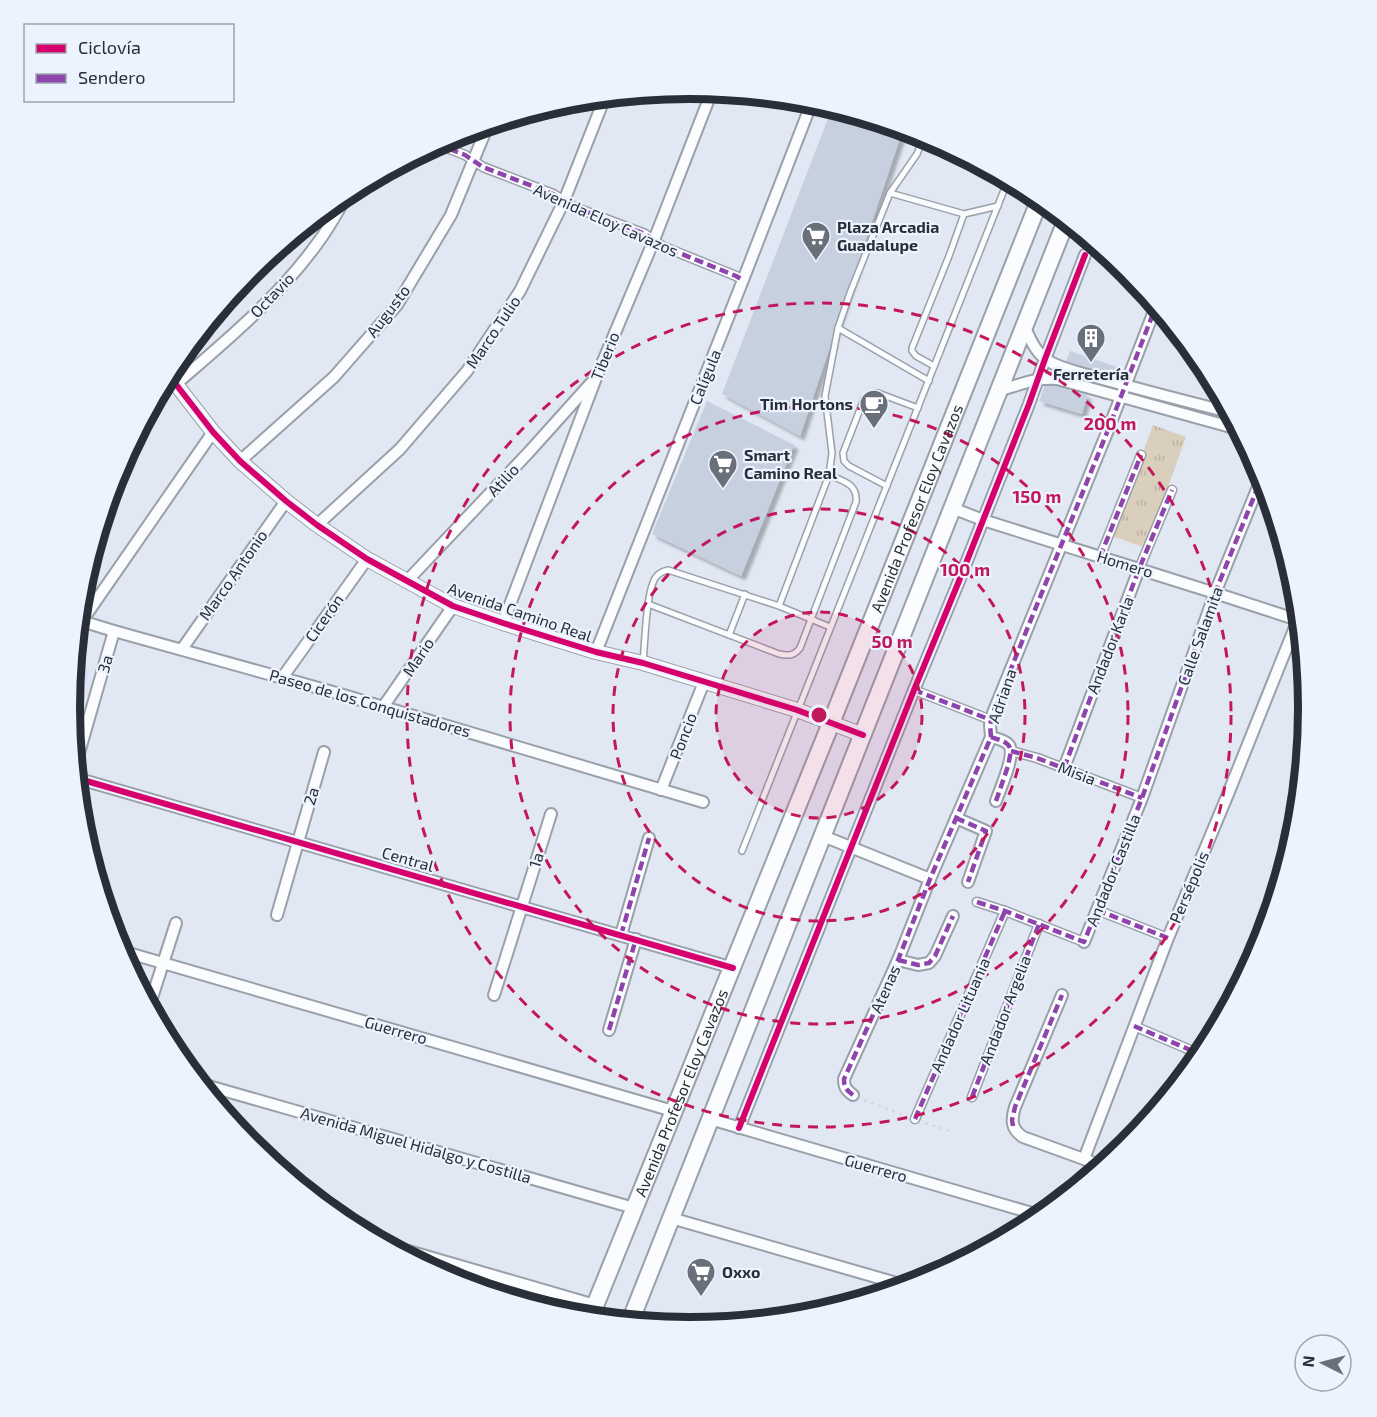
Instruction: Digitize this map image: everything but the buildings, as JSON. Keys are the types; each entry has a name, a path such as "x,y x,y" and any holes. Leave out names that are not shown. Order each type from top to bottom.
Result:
{"main road":[{"name":"Avenida Profesor Eloy Cavazos","path":"593,1309 733,968 1036,209"},
{"name":"Avenida Profesor Eloy Cavazos","path":"633,1314 1063,228"}],"street":[{"name":"Tiberio","path":"503,623 596,378 654,240 708,100"},
{"name":"Marco Tulio","path":"317,525 400,449 467,371 520,291 564,201 601,106"},
{"name":"Calígula","path":"596,652 808,111"},
{"name":"Augusto","path":"240,461 334,377 397,305 451,215 484,135"},
{"name":"Avenida Eloy Cavazos","path":"448,149 474,160 483,167 553,194 574,207 645,234 662,246 743,280"},
{"name":"Octavio","path":"180,374 224,343 286,282 320,240 337,211"},
{"path":"739,1128 940,629 1085,255"},
{"name":"Adriana","path":"930,879 991,737 991,720 1153,315"},
{"path":"1024,326 1033,345 1045,359 1068,369 1218,408"},
{"name":"Atilio","path":"407,581 596,378"},
{"path":"999,390 1038,380 1057,379 1228,427"},
{"name":"Avenida Camino Real","path":"174,382 213,432 240,461 286,501 367,559 453,606 596,652 643,663 797,710 863,735"},
{"path":"88,610 213,432"},
{"path":"1100,557 1141,455"},
{"name":"Andador Karla","path":"1064,768 1139,569 1172,490"},
{"name":"Calle Salamita","path":"1142,798 1215,593 1257,490"},
{"name":"Marco Antonio","path":"182,649 286,501"},
{"name":"Homero","path":"952,508 983,520 1290,617"},
{"name":"Cicerón","path":"282,678 367,559"},
{"name":"Mario","path":"383,707 453,606"},
{"name":"Paseo de los Conquistadores","path":"86,623 383,707 703,802"},
{"name":"3a","path":"81,746 114,632"},
{"name":"Persépolis","path":"1084,1159 1168,938 1292,633"},
{"name":"Poncio","path":"661,790 704,682"},
{"path":"914,690 991,720"},
{"path":"991,737 1005,741 1011,751 996,801"},
{"name":"Misia","path":"1011,751 1064,768 1142,798"},
{"name":"2a","path":"277,915 324,752"},
{"name":"Central","path":"84,780 733,968"},
{"name":"Andador Castilla","path":"1084,942 1142,798"},
{"name":"1a","path":"494,995 551,814"},
{"path":"956,818 986,831 968,882"},
{"path":"823,836 930,879"},
{"path":"621,935 649,838"},
{"name":"Atenas","path":"852,1095 846,1091 844,1079 898,960 930,879"},
{"path":"977,902 1084,942"},
{"path":"1097,910 1168,938"},
{"name":"Andador Lituania","path":"915,1119 1005,911"},
{"path":"898,960 918,965 929,963 935,956 953,916"},
{"path":"152,996 176,923"},
{"name":"Andador Argelia","path":"972,1097 1039,924"},
{"path":"609,1030 636,939"},
{"name":"Guerrero","path":"131,954 673,1111"},
{"path":"1062,995 1015,1107 1012,1126 1023,1137 1094,1163"},
{"path":"1134,1026 1192,1051"},
{"name":"Avenida Miguel Hidalgo y Costilla","path":"212,1087 634,1208"},
{"name":"Guerrero","path":"710,1119 1030,1213"},
{"path":"671,1218 893,1282"},
{"path":"417,1254 557,1293 588,1309"}],"lane":[{"path":"779,606 829,475 832,453 825,396 838,328 890,193 917,154 920,145"},
{"path":"742,851 1005,188"},
{"path":"890,193 963,214 998,206"},
{"path":"934,366 916,356 912,348 950,256 963,214"},
{"path":"838,328 929,381"},
{"path":"887,486 849,466 844,461 843,453 864,399 878,393 918,408"},
{"path":"1222,425 1224,418"},
{"path":"648,604 779,654 796,653 800,648 857,497 850,484 829,475"},
{"path":"643,663 648,604 653,583 657,576 668,570 745,594 830,627"},
{"path":"729,635 745,594"},
{"path":"554,1302 557,1293"}],"path":[{"path":"852,1095 953,1132"}],"shaded area":[{"path":"81,669 89,671 80,705"}],"green space":[{"path":"1153,425 1186,437 1146,548 1112,536"}],"marked path":[{"path":"449,149 465,155 483,167 553,194 574,207 645,234 662,246 743,280"},
{"path":"853,1095 846,1088 844,1079 898,960 991,737 990,725 993,713 1153,315"},
{"path":"1100,557 1141,455"},
{"path":"1064,768 1139,569 1172,490"},
{"path":"977,902 1084,942 1142,798 1215,593 1257,490"},
{"path":"914,690 991,720"},
{"path":"991,737 1006,743 1011,751"},
{"path":"1011,751 1037,758 1142,798"},
{"path":"996,801 1011,751"},
{"path":"956,818 986,831 968,882"},
{"path":"621,935 649,838"},
{"path":"1097,910 1168,938"},
{"path":"915,1119 1005,911"},
{"path":"898,960 918,965 929,963 935,956 953,916"},
{"path":"972,1097 1039,924"},
{"path":"609,1030 636,939"},
{"path":"1013,1126 1015,1107 1062,995"},
{"path":"1134,1026 1192,1051"}],"cycle path":[{"path":"739,1128 959,581 1085,255"},
{"path":"174,382 213,432 240,461 286,501 367,559 453,606 596,652 643,663 797,710 863,735"},
{"path":"84,780 733,968"}],"place":[{"name":"Plaza Arcadia Guadalupe","path":"816,262"},
{"name":"Ferretería","path":"1091,364"},
{"name":"Tim Hortons","path":"874,430"},
{"name":"Smart Camino Real","path":"723,490"},
{"name":"Oxxo","path":"701,1298"}]}
